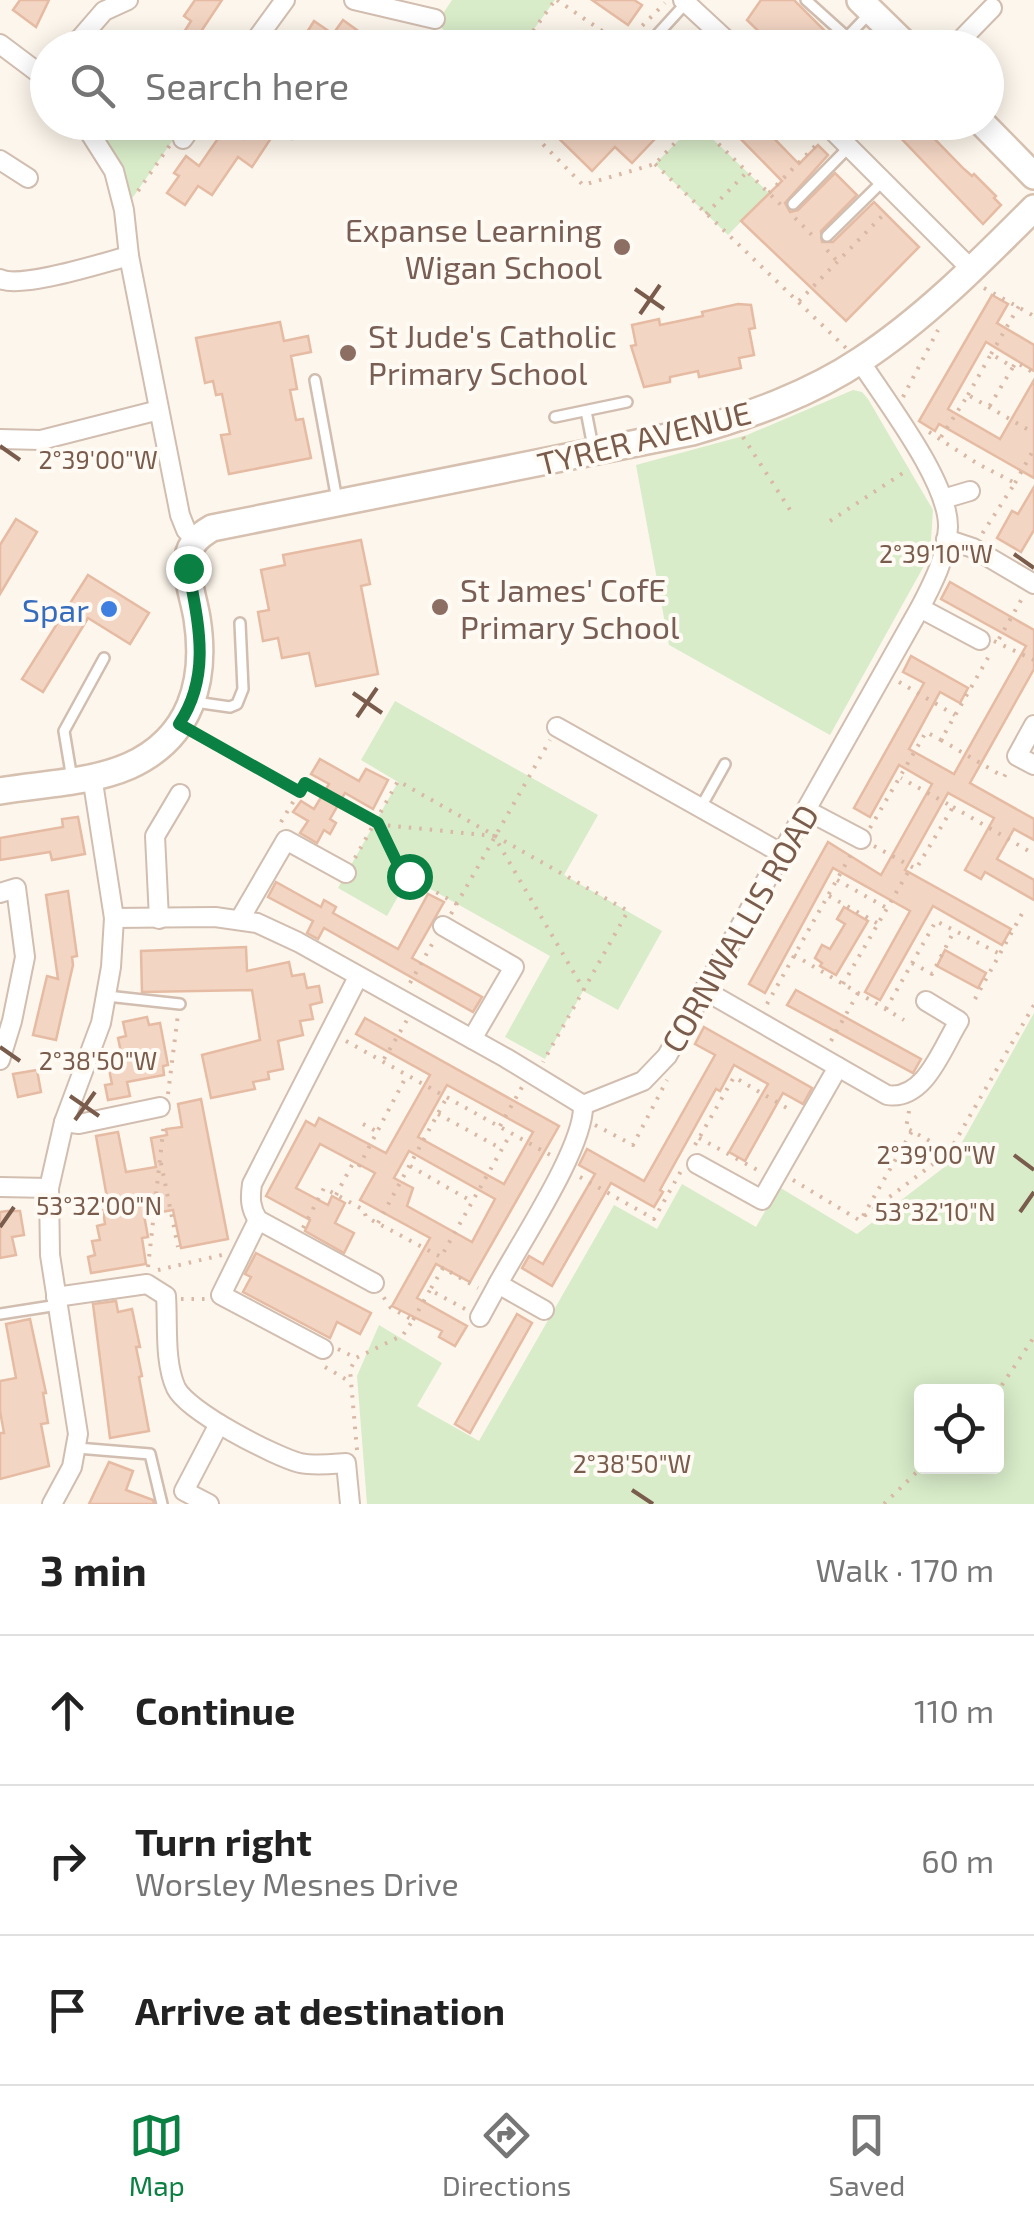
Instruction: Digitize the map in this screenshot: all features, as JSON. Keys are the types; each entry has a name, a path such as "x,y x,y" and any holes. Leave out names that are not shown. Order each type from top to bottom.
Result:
{"street":[{"path":"85,30 102,6 128,0"},
{"path":"263,30 285,0"},
{"path":"354,0 435,19"},
{"path":"679,1 714,30"},
{"path":"967,30 988,4"},
{"path":"866,6 891,30"},
{"path":"0,44 30,66"},
{"path":"0,792 131,765 152,752 179,724 193,701 201,662 188,568 188,556 196,540 186,530 180,515 129,256 124,210 114,171 94,140"},
{"path":"843,140 971,269"},
{"path":"1001,140 1032,170"},
{"path":"2,166 28,178"},
{"name":"TYRER AVENUE","path":"196,540 212,528 594,452 732,420 800,393 860,361 929,308 1034,208"},
{"path":"0,280 7,283 50,277 129,256"},
{"name":"CORNWALLIS ROAD","path":"584,1112 642,1081 668,1056 937,573 946,540 943,500 860,361"},
{"path":"0,439 41,440 159,410"},
{"path":"943,500 970,492"},
{"path":"946,540 973,548 1033,582"},
{"path":"920,608 988,640"},
{"path":"1034,725 1017,756 1034,765"},
{"path":"557,727 781,853"},
{"path":"52,1504 64,1486 77,1448 78,1420 50,1255 49,1188 64,1122 94,1047 107,996 114,918 82,777"},
{"path":"158,919 155,836 180,794"},
{"path":"806,810 861,839"},
{"path":"240,919 286,840 346,873"},
{"path":"0,893 16,888 25,957 0,1060"},
{"path":"114,918 258,922 472,1039 532,1074 584,1112 565,1162 480,1318"},
{"path":"443,926 514,967 472,1039"},
{"path":"358,977 252,1184 250,1197 258,1220 374,1282"},
{"path":"704,990 887,1094 908,1094 920,1086 959,1020 926,1001"},
{"path":"698,1164 762,1200 830,1063"},
{"path":"64,1122 79,1124 160,1107"},
{"path":"0,1187 49,1188"},
{"path":"258,1220 221,1295 323,1349"},
{"path":"57,1301 146,1284 166,1296 170,1363 177,1390 219,1424 296,1462 346,1463 350,1504"},
{"path":"495,1290 544,1310"},
{"path":"209,1504 184,1491 219,1424"}],"lane":[{"path":"806,0 840,30"},
{"path":"658,30 679,1"},
{"path":"852,30 866,6"},
{"path":"793,204 850,146"},
{"path":"827,236 884,180"},
{"path":"315,380 338,503"},
{"path":"555,418 627,402"},
{"path":"586,411 594,452"},
{"path":"193,701 230,707 236,704 243,690 240,624"},
{"path":"82,777 64,732 104,658"},
{"path":"701,808 725,764"},
{"path":"107,996 180,1004"},
{"path":"0,1314 57,1301"},
{"path":"77,1448 150,1454 162,1504"}],"path":[{"path":"534,30 556,0 599,30"},
{"path":"642,30 679,1"},
{"path":"435,19 441,30"},
{"path":"124,210 177,140"},
{"path":"539,140 583,185 655,164 678,140"},
{"path":"714,140 837,262"},
{"path":"769,193 816,140"},
{"path":"655,164 860,361"},
{"path":"706,214 747,172"},
{"path":"798,302 902,198"},
{"path":"971,269 976,284 1034,316"},
{"path":"940,438 1019,306"},
{"path":"894,414 945,317"},
{"path":"991,354 1013,367"},
{"path":"989,408 1016,362 1034,373"},
{"path":"968,396 1034,433"},
{"path":"732,420 792,513"},
{"path":"1015,483 1034,448"},
{"path":"830,521 922,460"},
{"path":"941,740 988,640 1033,582"},
{"path":"988,640 1034,660"},
{"path":"882,672 956,714"},
{"path":"179,724 300,792"},
{"path":"383,1061 443,926 557,727"},
{"path":"758,1021 836,880 875,823 926,732 1004,777 1017,756"},
{"path":"900,778 1034,854"},
{"path":"346,873 398,781 628,911 500,1126"},
{"path":"286,840 279,826 305,783 377,823 494,836"},
{"path":"861,839 916,869 953,807"},
{"path":"377,823 402,873 457,904"},
{"path":"494,836 584,990"},
{"path":"843,984 911,866"},
{"path":"836,880 886,908"},
{"path":"828,896 877,923"},
{"path":"975,999 1024,910"},
{"path":"886,1009 936,921 1000,954"},
{"path":"912,963 932,974 954,931"},
{"path":"794,955 904,1020"},
{"path":"895,992 905,998"},
{"path":"830,1063 858,993"},
{"path":"180,1004 148,1273 245,1246"},
{"path":"699,1138 860,1220 950,1152 1034,1004"},
{"path":"330,1032 565,1162"},
{"path":"584,1112 633,1145 667,1084 668,1056"},
{"path":"336,1195 352,1165 358,1168 406,1074"},
{"path":"908,1094 910,1121 906,1128 950,1152"},
{"path":"378,1223 448,1097"},
{"path":"438,1114 502,1149"},
{"path":"363,1124 376,1131"},
{"path":"863,1217 912,1131"},
{"path":"495,1290 438,1266 511,1133"},
{"path":"160,1158 178,1247"},
{"path":"410,1166 472,1201"},
{"path":"296,1240 324,1188 364,1210 366,1217 441,1257"},
{"path":"358,1456 350,1370 356,1358 403,1335 443,1268"},
{"path":"374,1282 391,1308 413,1320"},
{"path":"430,1290 480,1318"},
{"path":"166,1296 194,1300 221,1295"},
{"path":"1003,1384 1034,1336"},
{"path":"884,1504 915,1474"}],"green space":[{"path":"452,0 555,0 533,30 444,30 436,24"},
{"path":"91,140 173,140 124,210"},
{"path":"679,140 714,140 769,193 728,235 655,164"},
{"path":"853,390 868,399 933,510 930,555 830,735 669,645 636,465 747,435"},
{"path":"395,701 598,815 564,875 662,931 618,1010 583,991 545,1059 505,1037 550,956 409,877 387,916 338,888 398,782 361,760"},
{"path":"1034,1013 1034,1504 367,1504 357,1376 379,1325 442,1363 417,1406 479,1441 614,1205 657,1229 682,1184 756,1227 779,1187 857,1234 951,1162"}],"building":[{"path":"20,0 49,0 36,27 13,10"},
{"path":"195,0 222,0 202,30 185,30 191,21 184,16"},
{"path":"592,0 634,0 642,5 628,25"},
{"path":"761,0 794,0 824,30 757,30 747,20"},
{"path":"343,20 357,30 336,30"},
{"path":"314,21 327,30 308,30"},
{"path":"217,140 270,140 252,167 238,157 212,195 198,186 185,205 167,193 186,156 199,166"},
{"path":"560,140 654,140 632,163 615,147 592,171"},
{"path":"742,140 776,140 799,164 818,145 828,155 785,203 790,212 798,210 835,173 857,195 821,231 822,242 833,242 874,202 919,247 846,321 741,221 782,181"},
{"path":"903,140 936,140 996,196 1001,205 983,224"},
{"path":"992,295 1008,304 997,323 1034,345 1034,371 986,342 948,409 1000,439 1034,380 1034,478 939,424 935,431 919,421"},
{"path":"738,304 751,305 755,328 749,329 754,355 739,358 741,368 699,377 698,371 644,387 631,346 636,345 632,325 659,319 660,325"},
{"path":"280,322 284,341 308,336 311,352 291,356 297,389 290,390 296,420 303,419 311,458 229,474 221,435 230,434 222,394 216,395 213,381 205,383 196,338"},
{"path":"1034,487 1034,530 1021,552 997,538 1012,511 1018,514"},
{"path":"16,519 37,532 0,594 0,545"},
{"path":"361,540 370,584 361,586 378,674 316,686 309,653 282,658 278,638 263,641 258,612 269,610 261,570 285,565 283,555"},
{"path":"88,575 149,613 130,644 88,618 43,692 22,679"},
{"path":"950,582 1034,630 1034,669 970,783 1034,819 1034,840 1014,829 997,859 1034,880 1034,900 985,872 981,879 965,870 994,818 948,793 905,870 1011,929 1002,945 933,906 880,1000 865,992 910,911 833,868 765,993 749,984 828,842 881,875 932,784 899,765 870,817 854,808 924,683 903,672 911,656 968,688 960,703 940,692 909,749 954,774 1026,646 941,599"},
{"path":"320,759 359,781 366,769 388,780 373,809 345,793 330,819 336,823 330,834 324,830 317,843 300,833 308,821 293,812 301,801 314,809 329,784 311,774"},
{"path":"78,817 85,854 52,860 50,852 0,860 0,838 63,827 62,819"},
{"path":"276,882 321,907 324,900 336,907 333,913 398,949 428,894 444,902 412,958 482,997 473,1012 324,928 318,939 307,933 313,921 268,897"},
{"path":"68,891 77,956 72,957 56,1040 33,1035 47,976 58,979 46,895"},
{"path":"844,907 868,921 836,975 820,966 822,963 815,958 822,945 830,949 845,924 837,919"},
{"path":"246,947 247,971 289,962 292,976 304,974 307,988 319,986 322,1002 310,1005 313,1019 300,1021 303,1035 278,1041 283,1069 268,1072 269,1079 253,1082 255,1089 211,1098 202,1055 260,1040 252,990 142,992 141,951"},
{"path":"945,950 986,973 978,988 937,966"},
{"path":"796,990 921,1059 913,1073 787,1005"},
{"path":"147,1017 149,1025 160,1023 168,1065 163,1066 164,1075 127,1082 130,1096 108,1100 105,1085 112,1084 109,1069 116,1068 114,1053 121,1052 118,1038 126,1036 123,1022"},
{"path":"365,1018 559,1126 470,1282 436,1264 417,1298 467,1326 455,1346 439,1337 442,1331 392,1306 430,1238 360,1200 375,1173 320,1144 296,1188 328,1205 332,1196 345,1203 335,1223 354,1233 344,1253 305,1231 310,1220 266,1196 306,1121 315,1126 319,1118 386,1153 430,1075 356,1034","holes":["447,1085 533,1132 504,1184 418,1137","409,1151 495,1199 472,1242 407,1206 413,1188 394,1178"]},
{"path":"704,1027 812,1088 803,1104 783,1093 745,1161 729,1152 768,1084 734,1065 720,1091 716,1089 654,1207 611,1183 552,1286 522,1268 529,1256 543,1264 595,1174 579,1165 587,1149 644,1181 715,1055 695,1044"},
{"path":"37,1070 41,1092 18,1097 13,1074"},
{"path":"201,1099 228,1239 181,1248 173,1210 144,1215 148,1237 142,1238 146,1264 91,1273 88,1257 95,1255 92,1241 100,1240 97,1226 105,1224 103,1210 109,1209 96,1136 118,1132 126,1172 156,1167 151,1138 167,1135 166,1129 182,1127 178,1104"},
{"path":"20,1211 24,1235 12,1237 16,1255 0,1258 0,1212"},
{"path":"256,1253 371,1313 360,1334 337,1322 330,1338 243,1292 251,1277 245,1274"},
{"path":"116,1301 118,1312 132,1309 149,1431 110,1438 93,1304"},
{"path":"517,1314 532,1323 470,1433 455,1424"},
{"path":"30,1319 46,1393 48,1423 41,1424 49,1466 0,1479 0,1433 4,1433 0,1381 16,1378 6,1324"},
{"path":"109,1462 133,1471 126,1490 153,1500 154,1504 89,1504"}],"place":[{"name":"Expanse Learning Wigan School","path":"622,247"},
{"name":"St Jude's Catholic Primary School","path":"348,353"},
{"name":"St James' CofE Primary School","path":"440,607"},
{"name":"Spar","path":"109,609"}],"route":[{"path":"188,568 201,662 193,701 179,724 300,792 305,783 378,823 402,873 409,876"}]}
